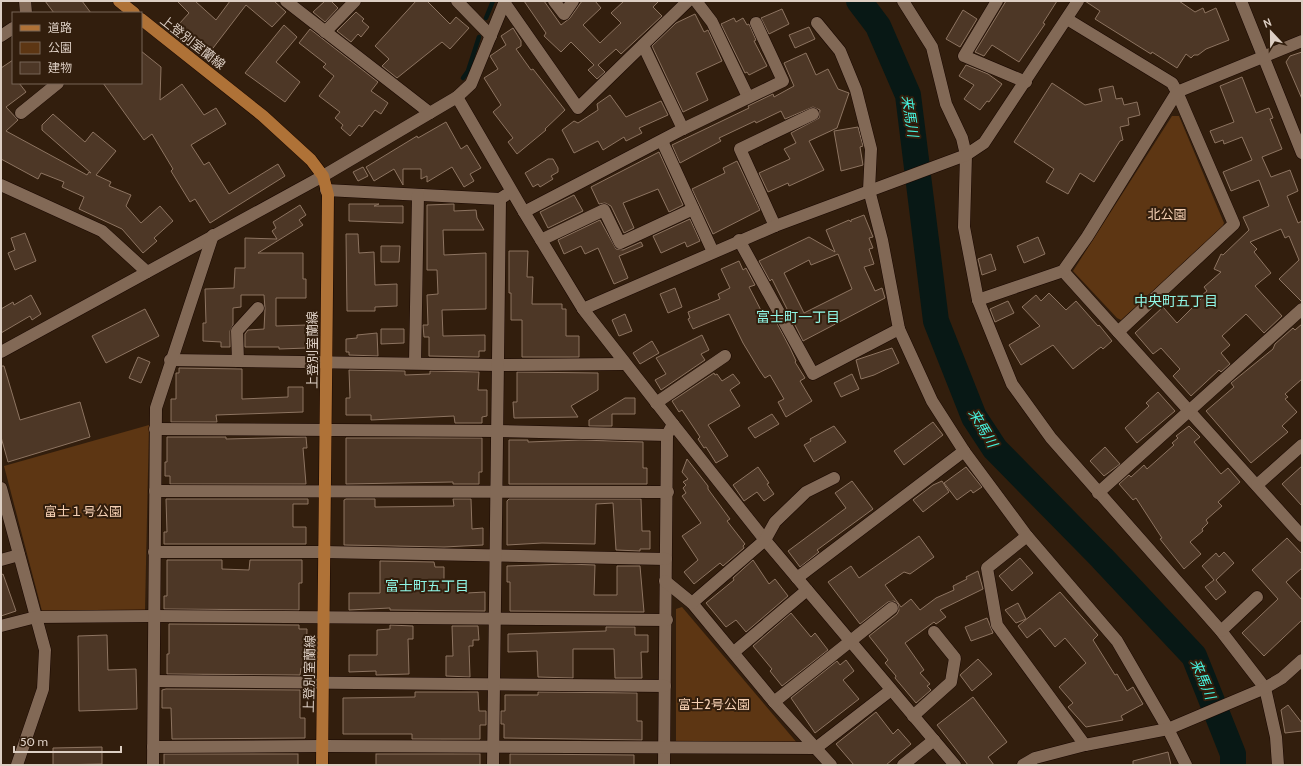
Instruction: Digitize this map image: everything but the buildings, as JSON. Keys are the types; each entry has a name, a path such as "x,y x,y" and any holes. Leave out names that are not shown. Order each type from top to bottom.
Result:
{"main road":[{"path":"119,1 133,12"},
{"name":"上登別室蘭線","path":"142,20 263,116 311,160 323,176 326,190 326,431 322,765"}],"street":[{"path":"25,1 26,12"},
{"path":"286,1 430,113"},
{"path":"325,32 355,1"},
{"path":"457,1 491,36"},
{"path":"1,352 323,176 457,97 471,84 505,1"},
{"path":"505,1 578,108 688,1"},
{"path":"554,1 564,14 573,1"},
{"path":"696,1 712,22 748,97"},
{"path":"903,1 932,48 946,104 962,138 966,156 964,227 978,300 1012,384 1051,438 1221,631 1265,688 1276,737 1278,765"},
{"path":"997,1 964,56 1026,82"},
{"path":"583,309 739,240 874,188 966,156 984,143 1026,82 1078,1"},
{"path":"1241,1 1302,154"},
{"path":"1067,19 1172,83 1234,224 1118,332"},
{"path":"524,212 683,129 783,81 756,23"},
{"path":"817,23 840,51 856,90 871,149 874,188 882,240 899,329 932,401 964,451 1027,536 1117,641 1168,729 1186,765"},
{"path":"1,36 12,29"},
{"path":"978,300 1063,271 1087,237 1177,92 1302,41"},
{"path":"643,45 683,129"},
{"path":"20,113 57,84"},
{"path":"457,97 583,309 656,403 670,430 955,765"},
{"path":"775,226 740,149 813,114"},
{"path":"662,141 713,252"},
{"path":"2,186 102,231 146,272"},
{"path":"326,190 500,199 513,192"},
{"path":"415,363 418,195"},
{"path":"493,765 500,199"},
{"path":"541,240 604,210 620,243 693,209"},
{"path":"153,765 154,491 156,408 170,360 213,235"},
{"path":"739,240 813,374 899,329"},
{"path":"1063,271 1302,536"},
{"path":"238,361 237,331 258,308"},
{"path":"1098,492 1302,309"},
{"path":"656,403 726,356"},
{"path":"170,360 498,365 625,364"},
{"path":"155,429 326,431 670,430"},
{"path":"664,765 666,620 665,581 670,430"},
{"path":"1257,485 1302,445"},
{"path":"797,578 964,451"},
{"path":"692,603 765,540 775,522 806,492 834,478"},
{"path":"154,491 668,492"},
{"path":"1,492 45,650 43,689 17,765"},
{"path":"1027,536 987,568 997,625 1085,745"},
{"path":"154,552 324,552 666,559"},
{"path":"1,560 19,555"},
{"path":"665,581 692,603 774,702 831,765"},
{"path":"734,652 807,590"},
{"path":"1221,631 1257,597"},
{"path":"774,702 892,608"},
{"path":"1,626 36,617 154,616 494,620 666,620"},
{"path":"914,716 951,682 955,658 934,632"},
{"path":"1023,765 1035,758 1085,745 1168,729 1265,688 1282,678 1302,660"},
{"path":"154,681 665,686"},
{"path":"153,748 322,746 664,746 816,748 891,690"},
{"path":"903,765 934,740"}],"green space":[{"name":"北公園","path":"1172,116 1179,116 1224,223 1222,228 1121,320 1117,318 1073,271"},
{"name":"富士１号公園","path":"149,425 145,610 42,611 4,466"},
{"name":"富士2号公園","path":"682,607 798,744 676,741 676,609"}],"waterway":[{"path":"486,18 493,1"},
{"name":"来馬川","path":"859,1 878,26 908,95 936,321 974,417 995,449 1102,558 1194,656 1233,754 1233,765"},
{"path":"463,78 468,71 479,37"}],"district":[{"name":"中央町五丁目","path":"1176,301"},
{"name":"富士町一丁目","path":"798,317"},
{"name":"富士町五丁目","path":"427,586"}]}
